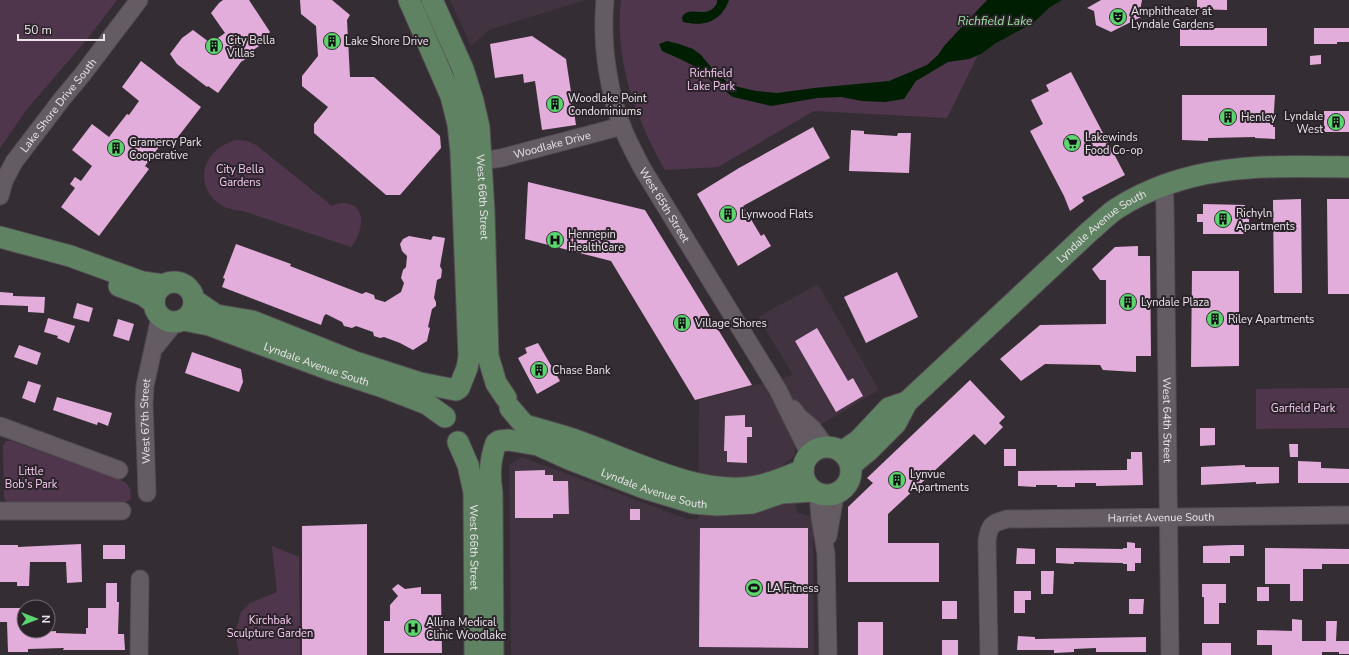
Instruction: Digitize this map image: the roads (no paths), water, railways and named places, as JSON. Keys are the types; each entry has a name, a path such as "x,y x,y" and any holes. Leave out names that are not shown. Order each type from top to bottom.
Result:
{"main road":[{"name":"West 66th Street","path":"409,0 451,96 458,124 461,152 469,357 467,368 458,389"},
{"name":"West 66th Street","path":"432,0 462,69 473,100 479,127 484,219 488,356 496,383 508,403"},
{"name":"Lyndale Avenue South","path":"508,403 525,425 572,439 668,475 706,485 737,488 757,486 826,458 868,451 896,423 907,402 1090,230 1116,210 1144,194 1164,185 1204,174 1235,168 1261,166 1349,167"},
{"name":"Lyndale Avenue South","path":"0,238 70,256 142,282 163,285 171,281 182,283 191,290 194,300 216,315 252,321 338,356 420,383 458,389"},
{"name":"Lyndale Avenue South","path":"0,249 68,265 143,295 168,315 209,325 282,353 415,399 427,404 445,417"},
{"path":"163,285 154,296 168,315 192,312 194,300"},
{"path":"282,353 296,349 338,356"},
{"path":"480,382 490,384 499,390 508,403 511,417 509,426 506,434 498,442 484,448 470,448 458,442 451,435 445,417 446,405 452,394 458,389 469,383 480,382"},
{"name":"Lyndale Avenue South","path":"498,442 509,440 538,445 569,459 644,488 693,503 717,505 752,503 781,493 822,493"},
{"name":"West 66th Street","path":"458,442 468,465 474,492 476,655"},
{"name":"West 66th Street","path":"493,655 492,500 490,462 498,442"},
{"path":"826,458 852,472 847,486 842,492 822,493 807,485 804,478 826,458"}],"street":[{"name":"Lake Shore Drive South","path":"0,196 4,180 14,162 62,99 82,76 139,0"},
{"name":"West 65th Street","path":"605,0 604,28 607,65 614,101 622,126 642,168 778,390 799,417 812,428 826,458"},
{"name":"Woodlake Drive","path":"481,160 501,158 622,126"},
{"name":"West 64th Street","path":"1164,185 1170,655"},
{"name":"West 67th Street","path":"147,493 144,404 146,378 153,349 168,315"},
{"path":"0,426 119,470"},
{"path":"822,493 820,518 826,554 828,655"},
{"path":"0,511 122,511"},
{"name":"Harriet Avenue South","path":"989,655 987,541 988,532 991,526 998,522 1007,519 1349,515"},
{"path":"139,655 140,579"}],"water":[{"path":"717,0 729,0 726,7 716,18 705,23 698,24 683,22 682,17 685,13 709,11 717,3"},
{"name":"Richfield Lake","path":"987,0 1062,0 1050,7 1033,23 996,43 981,54 969,59 948,62 916,81 904,99 885,102 862,101 841,97 817,98 771,106 733,97 711,81 698,68 662,51 659,44 667,41 693,49 701,55 730,85 756,91 777,93 889,81 927,65 938,55 944,46"}],"place":[{"name":"Amphitheater at Lyndale Gardens","path":"1118,17"},
{"name":"Lake Shore Drive","path":"332,41"},
{"name":"City Bella Villas","path":"214,46"},
{"name":"Woodlake Point Condominiums","path":"555,104"},
{"name":"Henley","path":"1228,117"},
{"name":"Lyndale West","path":"1336,122"},
{"name":"Lakewinds Food Co-op","path":"1072,143"},
{"name":"Gramercy Park Cooperative","path":"116,148"},
{"name":"Lynwood Flats","path":"728,214"},
{"name":"Richyln Apartments","path":"1223,219"},
{"name":"Hennepin HealthCare","path":"555,240"},
{"name":"Lyndale Plaza","path":"1128,302"},
{"name":"Riley Apartments","path":"1215,319"},
{"name":"Village Shores","path":"682,323"},
{"name":"Chase Bank","path":"539,370"},
{"name":"Lynvue Apartments","path":"897,480"},
{"name":"LA Fitness","path":"754,588"},
{"name":"Allina Medical Clinic Woodlake","path":"413,628"}],"park label":[{"name":"Richfield Lake Park","path":"711,79"},
{"name":"City Bella Gardens","path":"240,175"},
{"name":"Garfield Park","path":"1303,408"},
{"name":"Little Bob's Park","path":"31,477"},
{"name":"Kirchbak Sculpture Garden","path":"270,626"}]}
